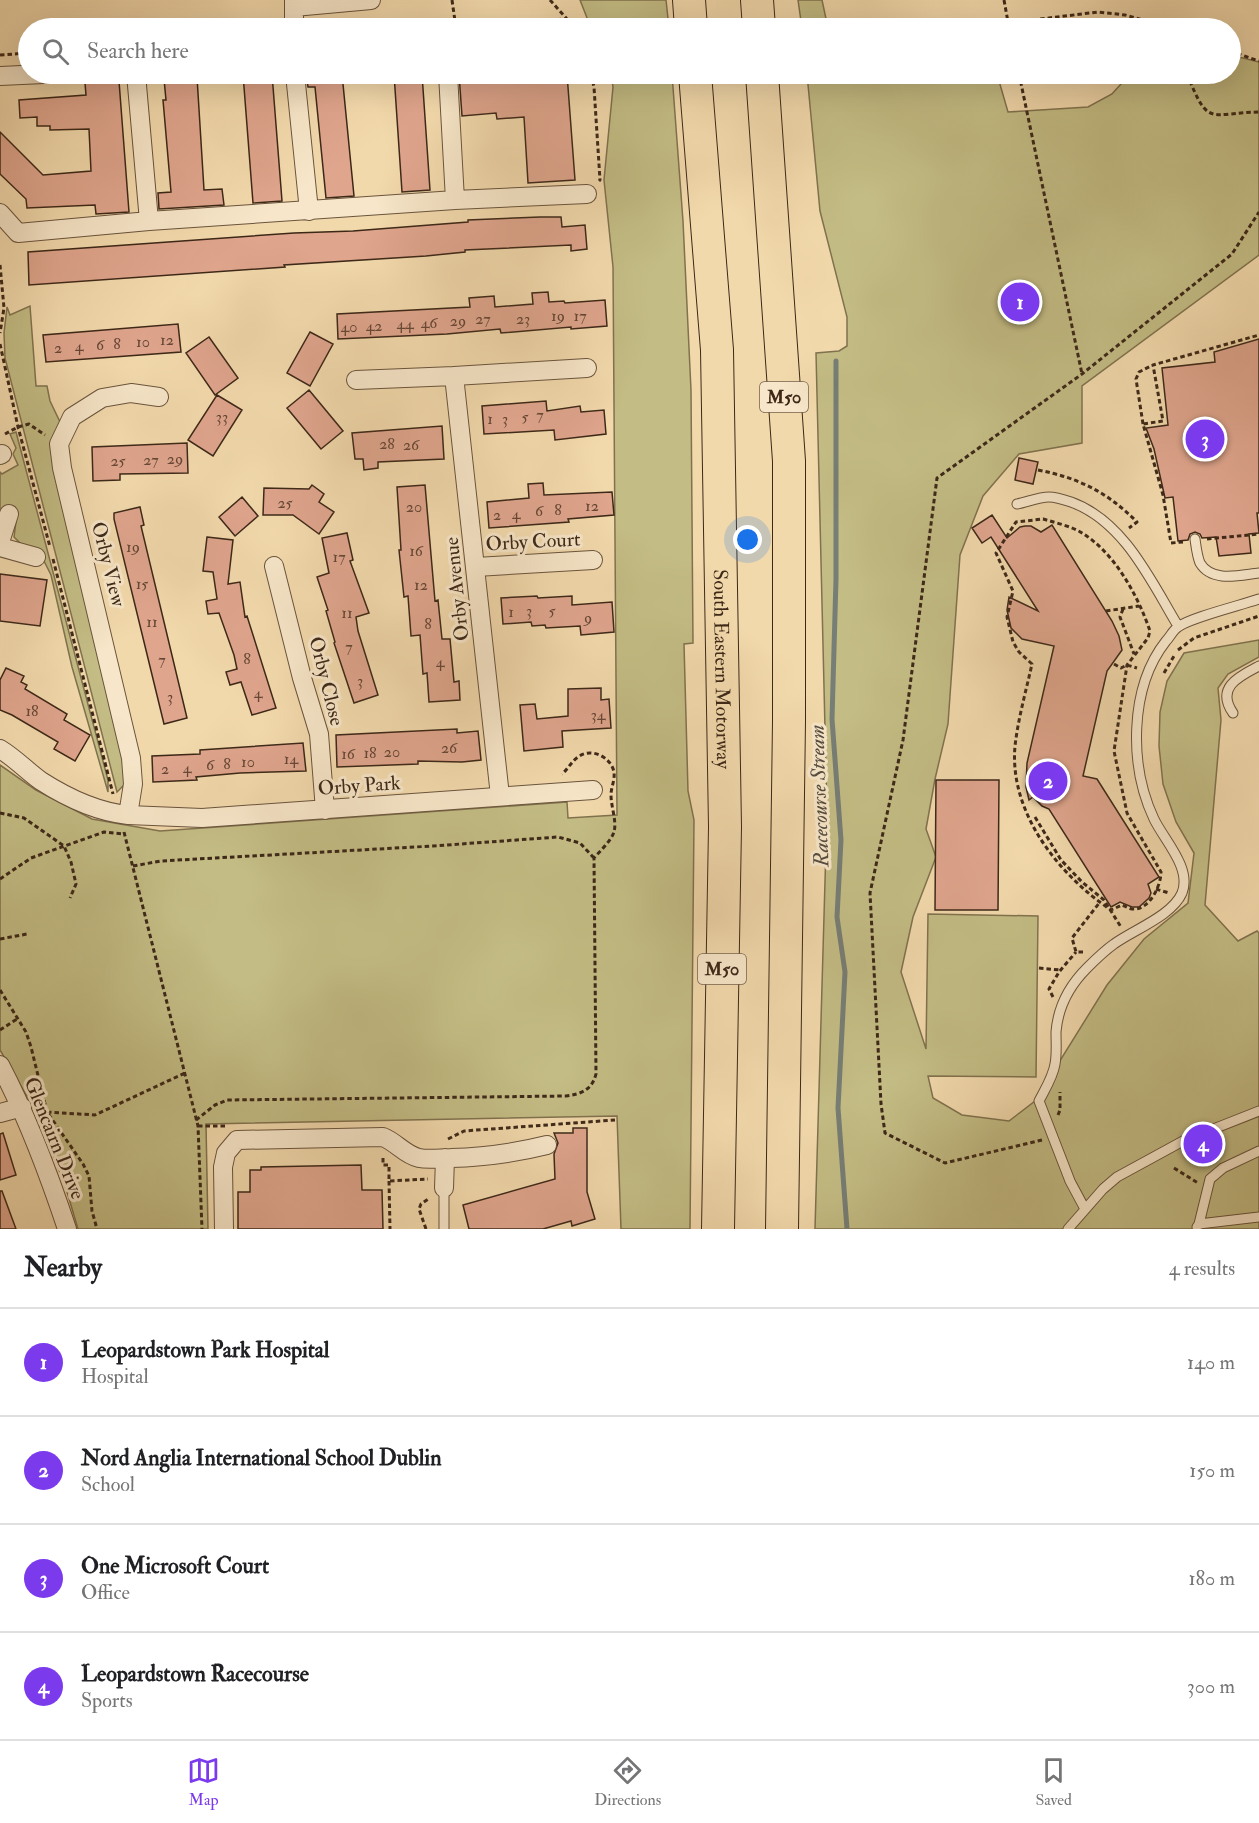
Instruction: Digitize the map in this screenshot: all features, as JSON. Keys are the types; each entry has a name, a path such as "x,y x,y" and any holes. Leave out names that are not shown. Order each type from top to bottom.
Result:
{"highway":[{"path":"689,0 690,18"},
{"path":"757,0 758,18"},
{"name":"South Eastern Motorway","path":"695,84 717,350 725,827 718,1229"},
{"name":"M50","path":"763,84 789,461 789,721 782,1229"}],"street":[{"path":"294,3 371,0"},
{"path":"0,76 18,75"},
{"path":"137,84 149,221"},
{"path":"295,84 309,211"},
{"path":"449,84 455,200"},
{"path":"0,213 18,233 149,221 455,200 587,194"},
{"path":"356,380 587,368"},
{"name":"Orby Avenue","path":"454,376 500,796"},
{"path":"59,444 72,417 102,398 131,393 159,397"},
{"name":"Orby View","path":"59,444 62,468 131,758 133,784 123,815"},
{"path":"0,542 9,514"},
{"path":"0,547 36,557"},
{"name":"Orby Court","path":"476,567 593,560"},
{"name":"Orby Close","path":"274,566 302,678 319,734 325,810"},
{"name":"Orby Park","path":"0,749 40,780 74,799 123,815 202,818 593,790"},
{"name":"Glencairn Drive","path":"0,1065 22,1107 39,1147 67,1229"},
{"path":"0,1113 22,1107"},
{"path":"224,1229 223,1167 226,1153 237,1140 384,1137 418,1158 505,1154 547,1145"},
{"path":"444,1188 445,1158"}],"lane":[{"path":"1017,504 1049,497 1074,503 1096,514 1132,553 1178,626"},
{"path":"1195,540 1199,561 1212,573 1224,576 1259,573"},
{"path":"1085,1209 1070,1181 1039,1101 1053,1075 1058,1016 1064,998 1086,969 1127,936 1172,907 1182,893 1184,882 1180,865 1154,819 1141,779 1138,756 1141,699 1149,671 1162,647 1178,626 1259,599"},
{"path":"1233,712 1228,706 1228,688 1233,681 1259,666"},
{"path":"1068,1229 1117,1177 1183,1141 1259,1111"},
{"path":"1259,1151 1223,1168 1210,1179 1198,1227 1259,1217"},
{"path":"444,1188 444,1229"}],"path":[{"path":"452,0 455,18"},
{"path":"550,0 565,18"},
{"path":"1004,0 1007,18"},
{"path":"1049,18 1098,12 1136,18"},
{"path":"0,55 18,54"},
{"path":"1241,55 1259,61"},
{"path":"587,194 600,180 593,84"},
{"path":"1021,84 1082,374"},
{"path":"1191,84 1196,97 1210,114 1219,116 1259,112"},
{"path":"1060,1088 1060,1113 1053,1120 1060,1135 1053,1137 945,1163 885,1133 880,1104 870,893 903,740 938,478 1082,374 1232,254 1259,212"},
{"path":"0,265 4,308 0,333"},
{"path":"1259,335 1153,365 1139,372 1136,380 1143,424 1163,495 1171,543 1259,534"},
{"path":"0,344 0,353 18,427 123,815 124,834 198,1126 202,1229"},
{"path":"1143,424 1163,421 1153,365"},
{"path":"5,434 29,424 59,444"},
{"path":"1038,470 1061,474 1083,482 1108,496 1137,522 1125,532"},
{"path":"1111,910 1060,867 1040,836 1023,801 1018,784 1015,746 1032,664 1019,652 1013,642 1007,617 1013,591 996,554 1016,522 1043,519 1081,532 1103,550 1126,581 1150,631 1148,638 1126,665 1121,668 1114,664"},
{"path":"1103,550 1108,546"},
{"path":"1106,611 1139,606"},
{"path":"1124,609 1120,617 1134,654"},
{"path":"1126,665 1164,673 1179,649 1194,638 1259,616"},
{"path":"1111,910 1122,905 1132,909 1137,908 1151,900 1161,877 1161,872 1127,813 1114,751 1126,665"},
{"path":"196,1120 215,1105 227,1101 566,1096 584,1092 596,1074 594,858 611,837 614,829 611,796 614,771 601,755 586,753 556,777"},
{"path":"0,813 24,818 64,846 71,862 75,884 70,898"},
{"path":"1035,817 1061,860 1082,882 1101,897 1127,936"},
{"path":"0,879 31,858 64,846 104,832 124,834"},
{"path":"133,866 160,861 558,837 580,843 594,858"},
{"path":"1156,889 1172,894"},
{"path":"1100,902 1074,934 1072,942 1076,952 1103,954"},
{"path":"0,939 27,934"},
{"path":"1039,968 1060,970"},
{"path":"0,990 26,1032 47,1112 89,1176 92,1211 97,1229"},
{"path":"0,1030 17,1018"},
{"path":"47,1112 95,1115 185,1073"},
{"path":"198,1126 232,1126"},
{"path":"1174,1168 1207,1188"},
{"path":"389,1181 390,1229"}],"shaded area":[{"path":"580,0 666,0 668,18 587,18"},
{"path":"798,0 822,0 826,18 801,18"},
{"path":"1241,58 1259,62 1259,255 1082,386 1082,443 1019,454 983,496 960,555 948,724 926,829 936,857 913,917 901,972 926,1049 928,914 1038,916 1036,1077 928,1076 933,1098 962,1115 1009,1121 1035,1101 1107,985 1144,939 1188,903 1194,853 1176,822 1163,784 1159,746 1160,712 1167,681 1184,653 1259,640 1259,657 1228,674 1218,688 1221,720 1205,905 1238,941 1257,931 1259,933 1259,1229 815,1229 827,812 816,353 839,351 847,346 847,317 820,211 808,84 1000,84 1008,112 1088,107 1112,94 1121,84 1241,84"},
{"path":"613,84 673,84 683,221 691,390 693,643 684,644 688,791 694,820 690,1229 621,1229 617,1116 206,1124 208,1229 78,1229 65,1185 37,1114 0,1050 0,765 36,790 92,819 160,831 567,802 568,818 617,815 613,267 604,180"},
{"path":"30,306 36,386 47,386 50,401 61,424 124,744 125,784 117,792 5,358 4,333 7,307 10,315"},
{"path":"16,432 108,780 108,792 72,667 51,575 39,551 22,545 14,537 17,514 0,524 0,472 2,474 18,465 13,454 16,448 10,434"}],"building":[{"path":"85,84 119,84 129,212 96,214 95,205 27,208 26,199 0,174 0,132 43,175 91,171 89,129 50,130 50,126 37,126 37,117 20,118 19,100 86,95"},
{"path":"164,84 197,84 204,190 222,189 224,205 159,209 158,193 171,192 163,100 166,100"},
{"path":"244,84 273,84 282,201 253,203"},
{"path":"308,84 343,84 354,196 326,198 315,87 308,87"},
{"path":"395,84 423,84 430,190 402,192"},
{"path":"460,84 568,84 575,180 528,183 524,117 497,119 496,113 462,116"},
{"path":"561,217 562,227 585,225 587,249 571,251 571,245 465,250 465,252 426,256 29,285 28,252 294,233 353,231 468,222 468,220"},
{"path":"548,292 549,302 605,300 607,326 501,333 500,329 338,339 337,314 470,307 469,298 494,296 495,307 533,304 532,293"},
{"path":"178,324 181,352 46,362 43,335"},
{"path":"310,332 333,344 310,386 287,373"},
{"path":"209,337 238,378 215,395 186,353"},
{"path":"1259,339 1259,513 1257,513 1259,533 1249,534 1251,553 1219,556 1216,537 1202,538 1195,532 1190,534 1188,540 1178,541 1173,497 1165,498 1154,449 1146,428 1168,425 1162,368 1215,362 1214,352"},
{"path":"309,390 343,431 321,449 287,408"},
{"path":"217,395 242,410 213,456 188,440"},
{"path":"546,401 547,411 580,406 581,412 604,410 606,434 555,440 554,430 484,434 482,406"},
{"path":"442,426 444,459 378,462 378,468 364,470 363,459 355,459 352,433"},
{"path":"187,443 188,473 120,474 120,480 93,481 92,447"},
{"path":"1019,458 1038,462 1033,484 1015,480"},
{"path":"543,483 544,495 612,492 614,515 568,519 569,522 489,528 487,502 529,498 528,484"},
{"path":"312,485 324,494 319,502 334,512 319,534 293,515 263,515 264,488 309,489"},
{"path":"425,485 435,601 438,600 442,639 450,639 454,682 459,681 460,700 429,702 427,673 423,674 420,635 411,636 408,596 404,597 399,550 401,550 397,487"},
{"path":"242,497 258,516 235,536 219,517"},
{"path":"140,507 144,525 141,526 187,718 164,724 114,519 114,513"},
{"path":"992,515 1007,538 1020,527 1031,526 1041,532 1052,525 1119,636 1122,650 1107,671 1083,776 1097,779 1159,877 1148,884 1151,893 1139,907 1120,902 1111,907 1049,809 1033,797 1029,800 1026,787 1027,763 1054,646 1022,639 1011,628 1007,610 1009,597 1038,611 991,537 982,543 972,528"},
{"path":"347,533 353,560 350,561 369,613 356,617 358,631 378,695 354,703 334,643 326,611 328,610 317,577 329,573 322,538"},
{"path":"207,537 233,540 228,584 240,582 245,617 247,616 276,708 252,715 241,682 230,685 226,672 237,669 234,655 219,613 208,614 206,601 217,599 213,572 203,571"},
{"path":"0,574 47,580 40,626 0,621"},
{"path":"537,596 538,598 572,596 572,605 612,602 614,632 581,635 580,626 546,628 545,625 532,626 531,622 503,624 501,598"},
{"path":"6,668 24,676 21,682 27,685 25,689 67,714 64,720 90,735 75,761 54,749 58,742 0,710 0,680"},
{"path":"601,688 601,700 609,699 611,728 562,731 563,747 524,751 520,705 535,704 537,719 568,716 568,689"},
{"path":"457,729 457,733 478,731 481,760 418,761 418,764 337,767 336,735"},
{"path":"303,743 306,771 240,773 196,777 197,780 153,782 152,756 200,754 200,750"},
{"path":"936,780 999,780 998,910 935,910"},
{"path":"573,1128 587,1128 587,1192 595,1219 572,1226 571,1221 543,1229 469,1229 463,1205 555,1179 554,1154 558,1143 554,1133 573,1133"},
{"path":"3,1133 16,1175 0,1180 0,1134"},
{"path":"361,1165 362,1190 382,1190 383,1229 238,1229 238,1192 250,1192 250,1170 261,1170 261,1167"},
{"path":"0,1191 2,1191 16,1229 0,1229"}],"waterway":[{"name":"Racecourse Stream","path":"836,361 836,579 832,719 841,840 837,917 845,972 838,1108 847,1229"}],"place":[{"name":"Leopardstown Park Hospital","path":"1020,302"},
{"name":"One Microsoft Court","path":"1205,439"},
{"name":"Nord Anglia International School Dublin","path":"1048,781"},
{"name":"Leopardstown Racecourse","path":"1203,1144"}]}
